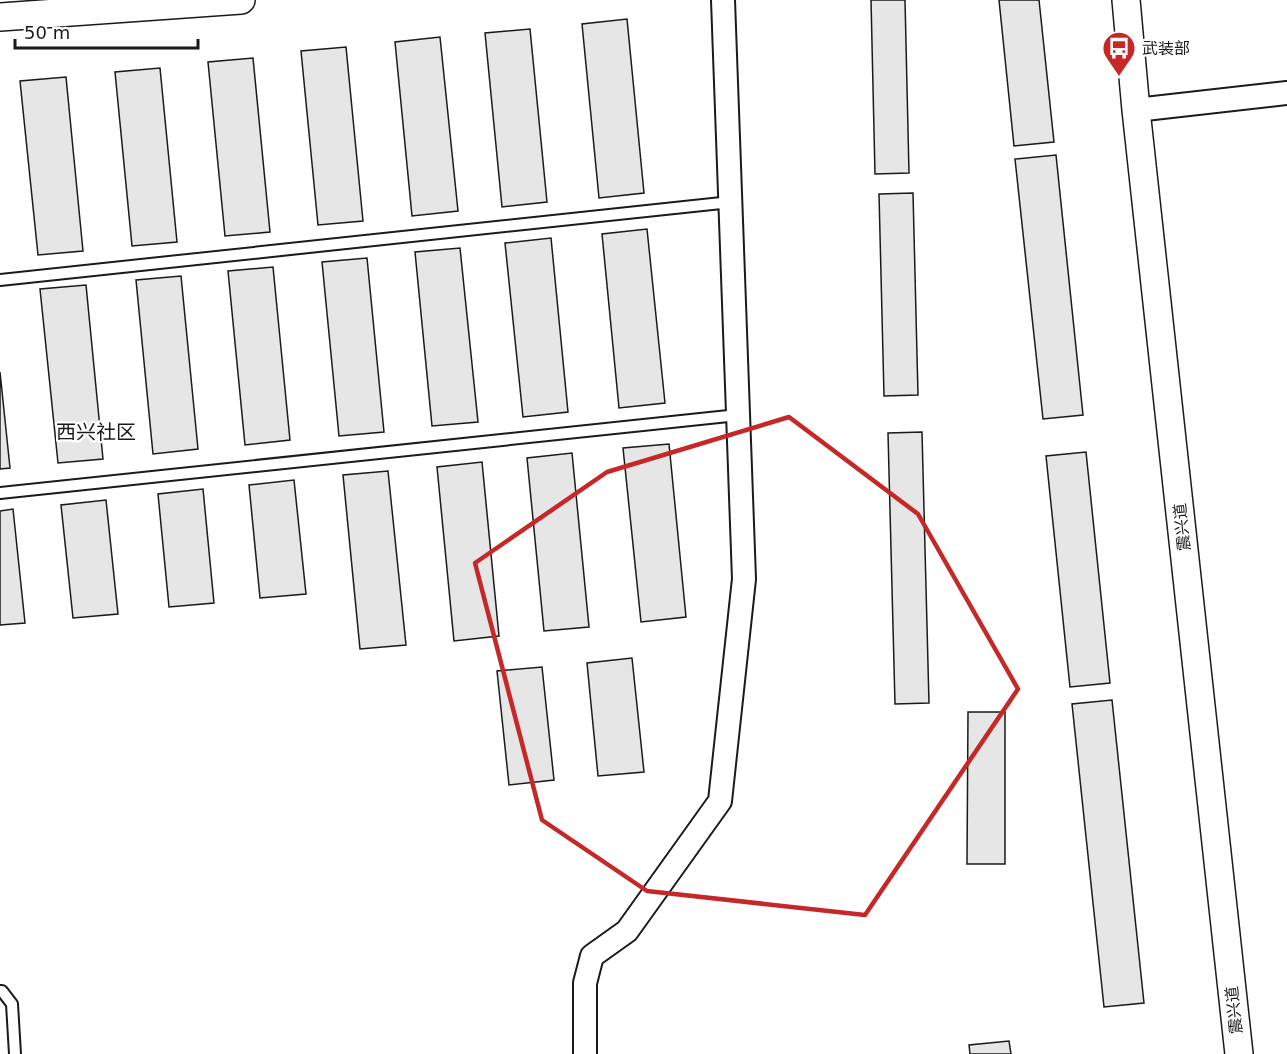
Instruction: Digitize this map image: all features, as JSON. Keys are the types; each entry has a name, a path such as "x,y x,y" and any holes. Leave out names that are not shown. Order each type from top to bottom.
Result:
{"street":[{"path":"0,17 171,2 241,0"},
{"path":"585,1054 585,983 592,956 627,931 720,801 744,579 723,0"},
{"name":"震兴道","path":"1126,0 1239,1054"},
{"path":"1136,110 1287,93"}],"lane":[{"path":"0,280 731,202"},
{"path":"0,493 738,415"},
{"path":"0,991 12,1004 15,1054"}],"highlighted area":[{"path":"789,417 918,514 1018,689 865,915 647,891 542,820 475,563 607,472"}],"building":[{"path":"871,0 905,0 909,173 875,174"},
{"path":"999,0 1039,0 1054,142 1014,146"},
{"path":"627,19 644,193 599,198 582,24"},
{"path":"530,29 547,202 502,207 485,33"},
{"path":"440,37 458,211 412,216 395,42"},
{"path":"346,47 363,221 318,225 301,51"},
{"path":"253,58 270,232 225,236 208,62"},
{"path":"160,68 177,242 132,246 115,72"},
{"path":"66,77 83,251 38,255 20,81"},
{"path":"1056,155 1083,415 1043,419 1015,159"},
{"path":"913,193 918,395 884,396 879,194"},
{"path":"647,229 665,403 619,408 602,234"},
{"path":"551,238 568,412 523,417 505,243"},
{"path":"460,248 478,422 432,426 415,252"},
{"path":"367,258 384,432 339,436 322,262"},
{"path":"273,267 290,440 245,445 228,271"},
{"path":"181,276 198,449 153,454 136,280"},
{"path":"86,285 103,459 58,463 40,289"},
{"path":"0,372 10,468 0,469"},
{"path":"922,432 929,703 895,704 888,433"},
{"path":"669,444 686,617 641,622 623,448"},
{"path":"1086,452 1110,683 1070,687 1046,456"},
{"path":"572,453 589,627 544,631 527,458"},
{"path":"482,462 499,636 454,641 437,467"},
{"path":"388,471 406,645 360,649 343,475"},
{"path":"294,480 306,594 260,598 249,485"},
{"path":"203,489 214,603 169,607 158,494"},
{"path":"106,500 118,614 73,618 61,505"},
{"path":"13,509 25,623 0,625 0,511"},
{"path":"632,658 644,772 598,776 587,663"},
{"path":"542,667 554,780 509,785 497,671"},
{"path":"1112,700 1144,1003 1104,1007 1072,704"},
{"path":"968,712 1005,712 1005,864 967,864"},
{"path":"1009,1041 1011,1054 970,1054 969,1045"}],"place":[{"name":"武装部","path":"1119,77"}],"district":[{"name":"西兴社区","path":"96,432"}]}
